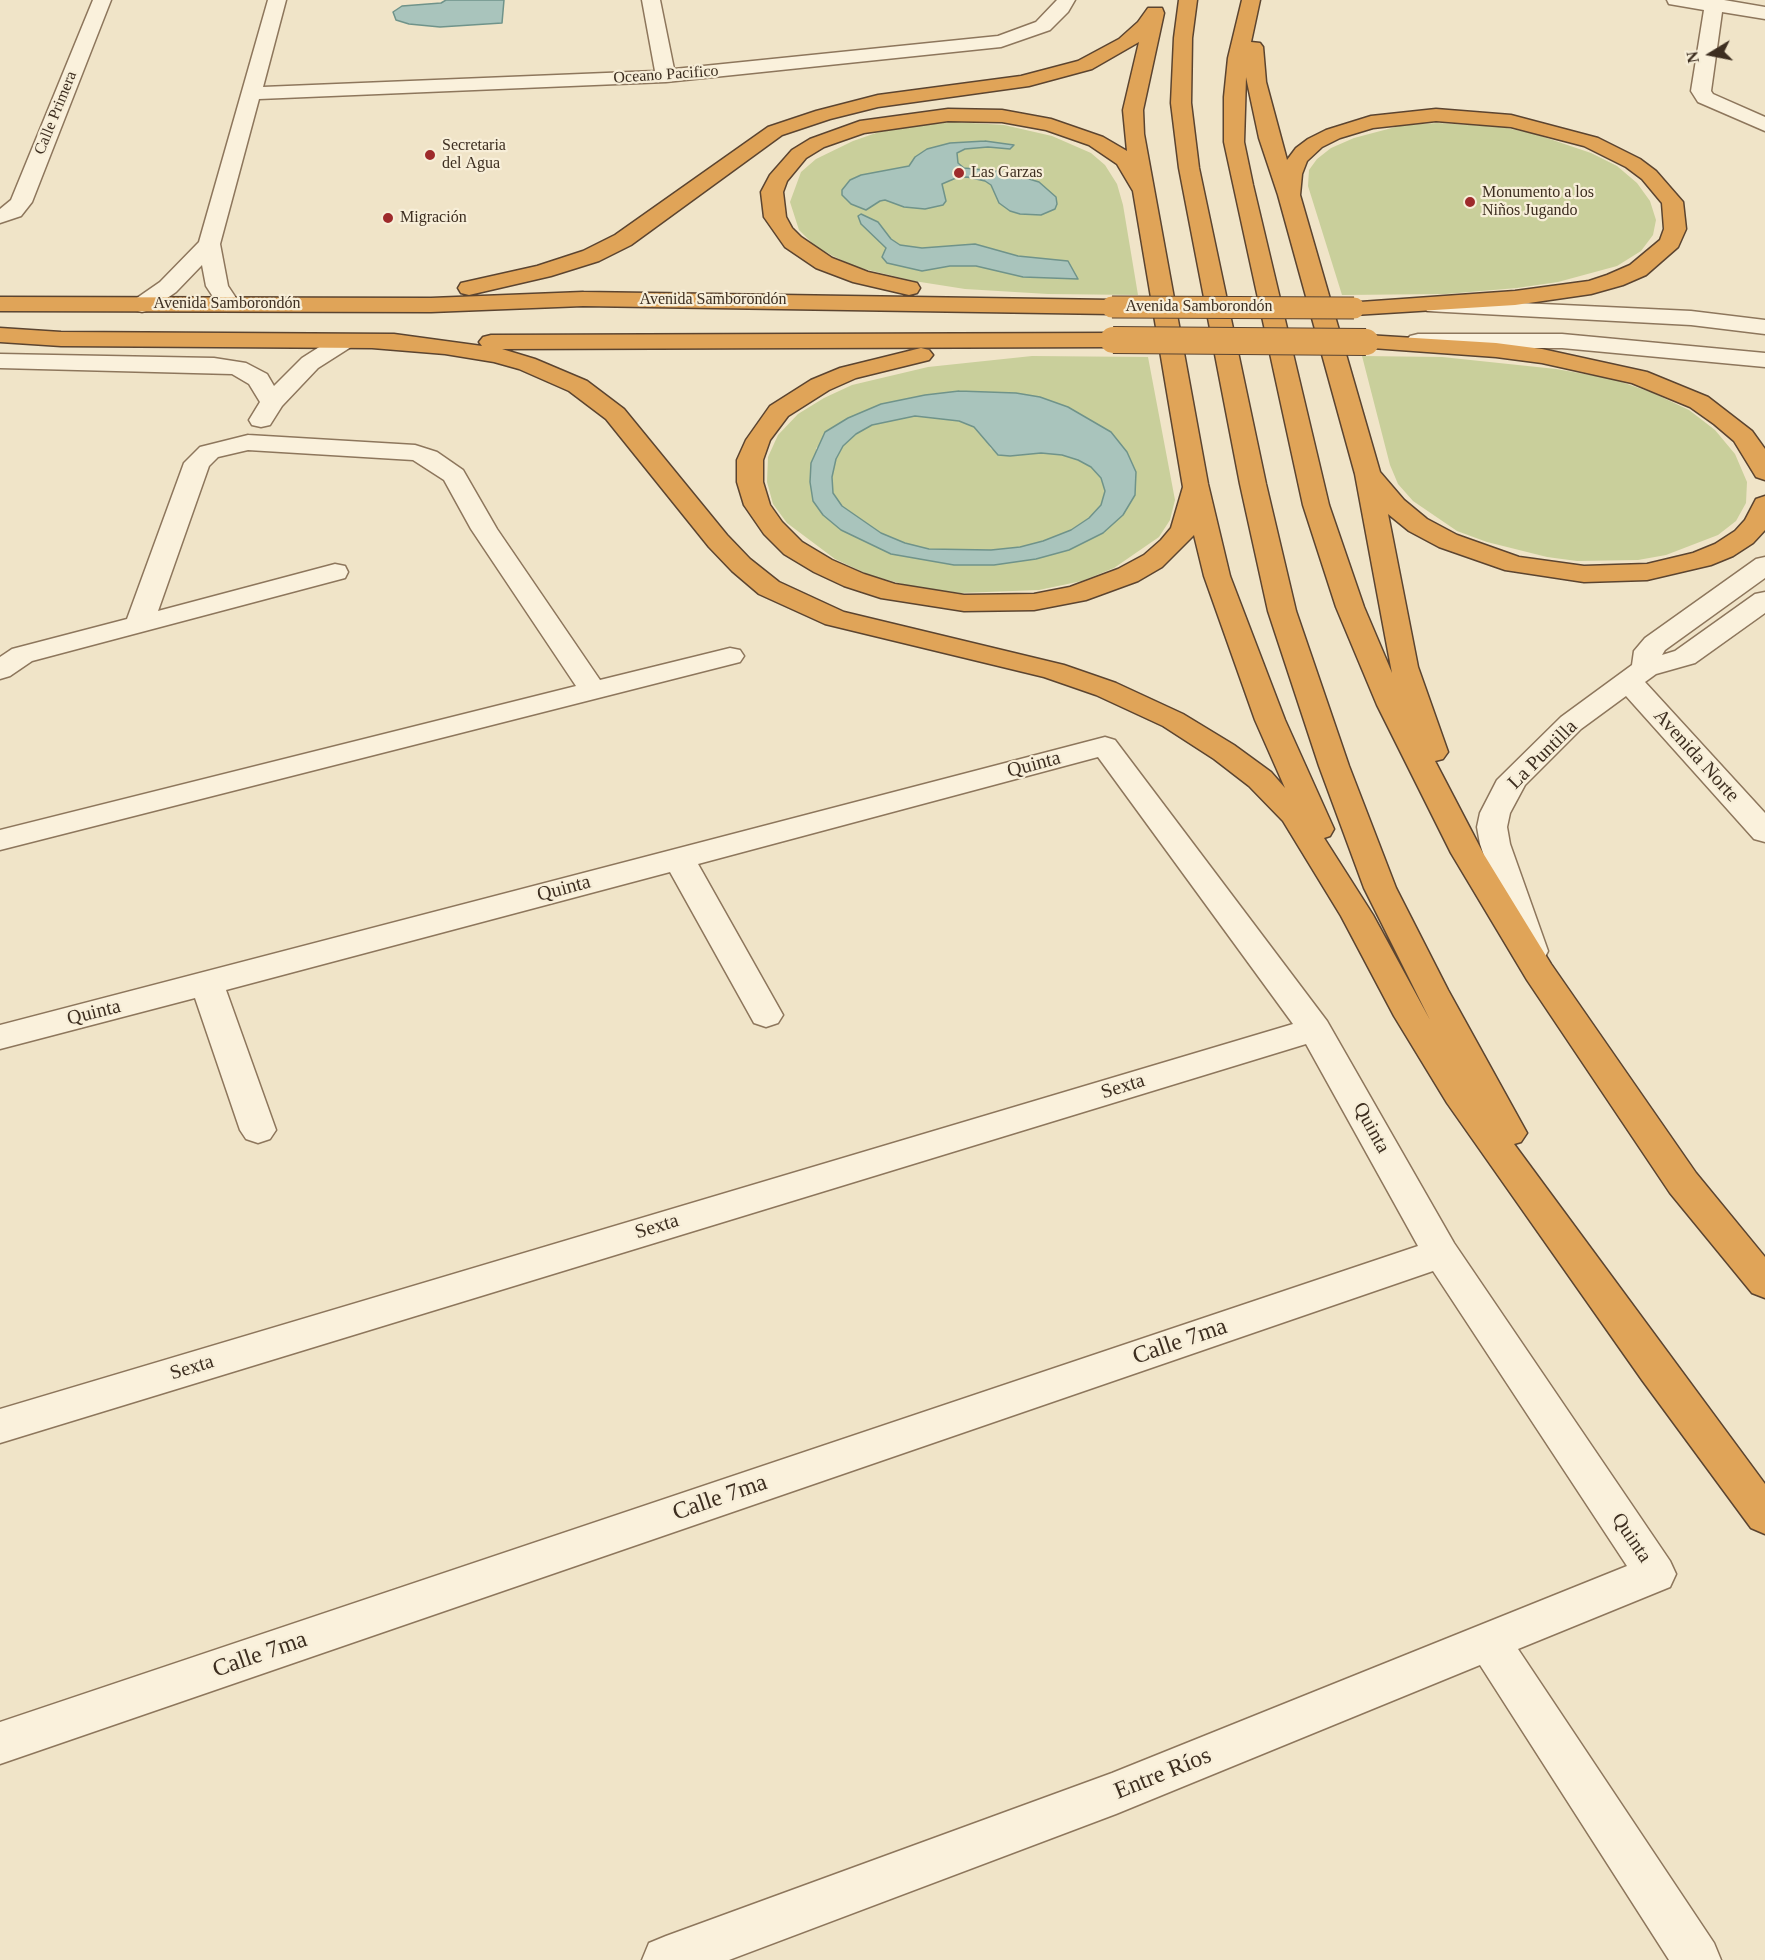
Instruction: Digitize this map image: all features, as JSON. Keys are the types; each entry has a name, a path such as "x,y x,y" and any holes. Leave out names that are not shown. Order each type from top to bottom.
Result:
{"highway":[{"path":"1188,0 1183,38 1181,103 1189,168 1253,484 1282,611 1334,766 1380,888 1431,990 1511,1137 1656,1369"},
{"path":"1250,3 1256,82 1269,138 1289,195 1368,474 1404,668 1467,853"},
{"path":"1250,3 1238,58 1234,96 1234,142 1244,196 1316,505 1350,607 1391,705 1467,853 1539,972 1683,1183 1765,1283"},
{"path":"1157,6 1133,110 1134,134 1195,484 1217,576 1266,709 1357,915"},
{"path":"367,304 482,286 591,256 622,240 775,131 823,115 878,101 1022,82 1085,65 1126,43 1145,26 1157,6"},
{"path":"1057,305 882,283 824,263 793,242 783,231 772,203 772,192 777,179 799,154 837,134 860,127 918,117 984,115 1051,125 1096,141 1126,160 1145,200"},
{"name":"Avenida Samborondón","path":"0,304 431,305 583,299 1112,307 1354,308 1425,305 1515,298 1591,287 1615,280 1638,270 1657,255 1670,242 1675,229 1672,202 1664,190 1641,169 1611,151 1556,131 1511,121 1445,115 1371,122 1333,134 1303,152 1291,174 1289,195"},
{"path":"431,305 703,313 717,320 714,328 701,332 572,332 465,342"},
{"path":"953,339 777,331 768,330 760,322 763,317 770,314 782,313 896,313 999,305"},
{"name":"Avenida Samborondón","path":"0,335 61,339 343,342 824,342 953,339 1395,342 1542,356 1639,377 1699,402 1723,419 1743,436 1758,457 1765,472"},
{"path":"1058,340 905,358 848,373 820,385 779,411 758,440 750,460 750,482 757,505 773,528 793,548 823,566 854,580 891,592 928,599 1002,604 1034,602 1076,594 1102,586 1153,561 1184,530 1195,484"},
{"path":"373,341 445,347 497,355 527,364 578,386 615,414 718,541 741,566 769,588 835,618 1054,671 1106,689 1173,720 1224,752 1260,780 1294,815 1357,915 1411,1016 1459,1094 1656,1369 1765,1516"},
{"path":"1368,474 1395,506 1418,525 1448,541 1514,564 1584,574 1647,572 1702,559 1724,550 1744,537 1757,523 1765,504"}],"street":[{"name":"Calle Primera","path":"0,217 13,211 21,202 102,0"},
{"path":"229,304 217,286 209,244 277,0"},
{"path":"651,0 666,76"},
{"name":"Oceano Pacifico","path":"250,93 666,76 1001,40 1043,26 1061,8 1065,0"},
{"path":"1676,0 1715,3 1765,13"},
{"path":"1715,3 1701,91 1705,98 1765,125"},
{"path":"142,305 168,287 209,244"},
{"path":"1425,305 1691,318 1765,327"},
{"path":"1395,342 1562,341 1765,360"},
{"path":"248,442 272,402 310,363 343,342"},
{"path":"0,361 214,365 238,368 258,379 272,402"},
{"path":"139,624 198,463 209,452 248,442 415,453 438,463 453,475 484,529 593,690"},
{"name":"La Puntilla","path":"1637,675 1648,651 1655,644 1765,566"},
{"path":"0,670 22,656 335,572"},
{"name":"La Puntilla","path":"1539,972 1495,844 1492,826 1495,813 1512,780 1571,723 1637,675 1685,657 1765,600"},
{"path":"0,840 730,656"},
{"name":"Avenida Norte","path":"1637,675 1765,832"},
{"name":"Quinta","path":"0,1036 207,984 1105,746 1315,1029 1441,1253 1655,1574"},
{"path":"679,859 766,1015"},
{"path":"207,984 258,1130"},
{"name":"Sexta","path":"0,1426 1315,1029"},
{"name":"Calle 7ma","path":"0,1743 1441,1253"},
{"name":"Entre Ríos","path":"666,1960 1116,1793 1655,1574"},
{"path":"1489,1642 1697,1960"}],"green space":[{"path":"954,122 1004,125 1052,136 1091,153 1105,165 1117,184 1123,205 1138,295 1048,294 965,289 914,281 856,267 815,246 799,230 790,202 801,172 816,159 853,141 876,133 904,127"},
{"path":"1438,123 1502,127 1535,134 1591,153 1617,166 1637,183 1650,201 1656,220 1653,235 1641,251 1617,266 1558,282 1446,294 1342,295 1308,186 1309,170 1317,159 1331,148 1354,138 1403,125"},
{"path":"1032,356 1148,357 1175,500 1170,520 1159,537 1114,568 1082,581 1039,590 960,593 910,586 869,575 835,559 787,523 773,504 767,482 768,457 778,435 798,414 852,385 928,367","holes":["959,391 1016,393 1135,495 1103,533 1069,550 1036,559 994,565 954,565 891,554 841,530 816,448 881,404"]},
{"path":"1362,356 1442,357 1556,369 1613,379 1653,393 1689,410 1715,430 1735,454 1747,482 1746,503 1736,521 1718,535 1666,555 1638,560 1577,561 1547,557 1487,542 1457,531 1413,501 1398,484 1390,465"},
{"path":"915,416 960,421 974,427 985,438 991,449 1010,456 1041,453 1062,455 1078,460 1091,467 1101,478 1105,491 1101,505 1089,518 1071,530 1020,547 991,550 929,549 905,543 881,533 842,506 833,493 832,477 836,459 843,446 856,434 872,425"}],"water":[{"path":"446,0 504,0 502,23 440,27 409,24 396,20 393,12 402,6 441,3"},
{"path":"985,141 1014,145 1010,149 988,147 965,149 957,153 958,163 964,168 1006,172 1039,182 1056,197 1055,209 1041,215 1010,211 999,203 991,185 985,181 967,177 956,178 942,184 946,201 943,205 925,209 904,207 885,200 866,210 851,204 842,195 842,190 850,180 861,175 909,166 915,157 927,149 950,143"},
{"path":"861,214 878,222 891,239 900,245 922,248 975,244 1018,256 1068,261 1078,279 1023,277 976,266 950,266 922,271 887,263 882,257 886,248 861,224 858,216"},
{"path":"959,391 1016,393 1040,397 1068,407 1111,432 1127,452 1136,472 1135,495 1123,515 1103,533 1069,550 1036,559 994,565 954,565 891,554 841,530 823,515 813,501 810,482 811,463 825,432 848,418 881,404","holes":["915,416 959,421 974,427 998,455 1041,453 1062,455 1091,467 1101,478 1105,491 1101,505 1089,518 1071,530 1020,547 991,550 929,549 905,543 881,533 842,506 833,493 832,477 836,459 843,446 856,434 872,425"]}],"place":[{"name":"Secretaria del Agua","path":"430,155"},
{"name":"Las Garzas","path":"959,173"},
{"name":"Monumento a los Niños Jugando","path":"1470,202"},
{"name":"Migración","path":"388,218"}]}
